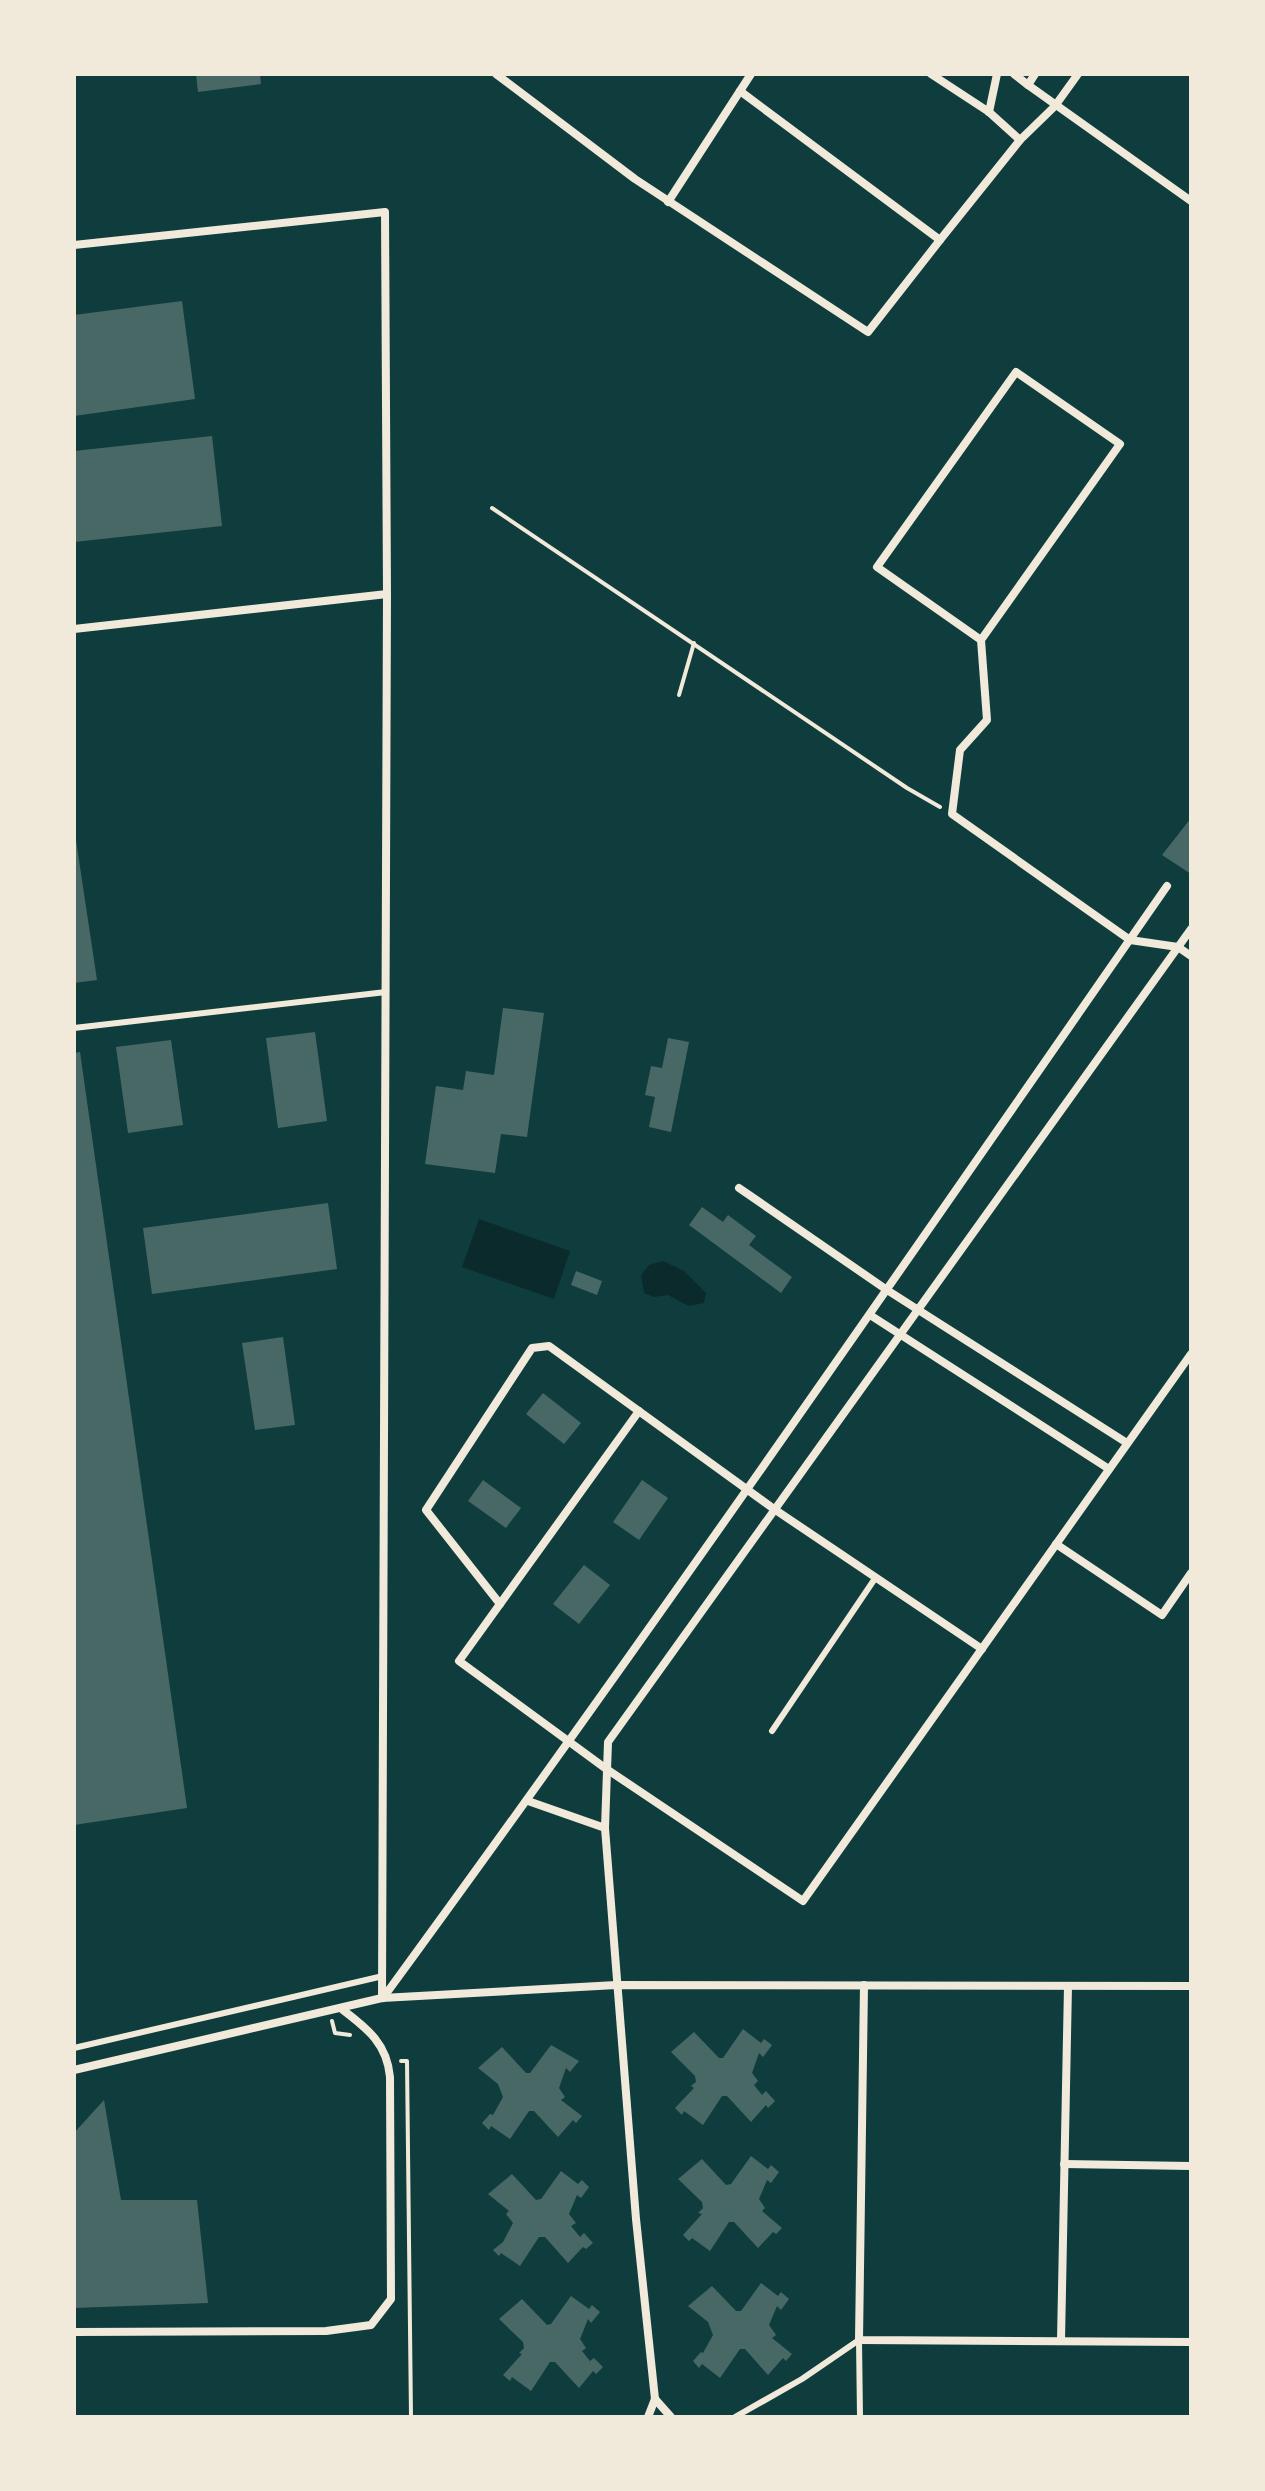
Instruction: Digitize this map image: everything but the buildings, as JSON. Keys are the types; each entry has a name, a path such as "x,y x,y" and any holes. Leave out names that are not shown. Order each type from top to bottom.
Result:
{"street":[{"path":"496,74 668,202 868,332 1020,140 1055,106 1078,74"},
{"path":"668,202 751,74"},
{"path":"931,74 989,112 1020,140"},
{"path":"989,112 997,74"},
{"path":"1014,74 1191,201"},
{"path":"1028,85 1035,74"},
{"path":"740,91 940,240"},
{"path":"74,245 385,212 387,594 382,1998"},
{"path":"981,640 877,567 1016,372 1120,444 981,640 987,720 960,750 952,814 1130,940 1178,947 1191,956"},
{"path":"74,629 387,594"},
{"path":"382,1998 528,1801 1167,886"},
{"path":"648,2417 655,2399 616,1985 605,1828 608,1742 1191,929"},
{"path":"739,1188 887,1290 1127,1443"},
{"path":"870,1315 1109,1469"},
{"path":"500,1604 426,1510 532,1348 549,1346 774,1509 982,1649"},
{"path":"639,1411 459,1661 605,1768 803,1901 1191,1354"},
{"path":"1056,1544 1162,1615 1191,1573"},
{"path":"528,1801 605,1828"},
{"path":"74,2070 343,2010 382,1998 616,1985 1191,1986"},
{"path":"864,1985 859,2340 1191,2342"},
{"path":"1061,2340 1068,1986"},
{"path":"74,2332 326,2331 371,2325 391,2299 390,2077 388,2056 371,2031 343,2010"},
{"path":"1064,2164 1191,2166"},
{"path":"655,2399 671,2417"}],"lane":[{"path":"74,1028 386,992"},
{"path":"772,1731 876,1577"},
{"path":"74,2048 383,1976"},
{"path":"735,2417 802,2379 859,2340"},
{"path":"859,2340 860,2417"}],"path":[{"path":"492,508 907,788 952,814"},
{"path":"679,695 694,643"},
{"path":"395,2062 407,2061 411,2417"}],"water":[{"path":"479,1219 570,1251 554,1299 462,1267"},
{"path":"663,1261 684,1271 706,1293 704,1303 689,1306 668,1295 654,1297 644,1293 641,1275 649,1265"}]}
